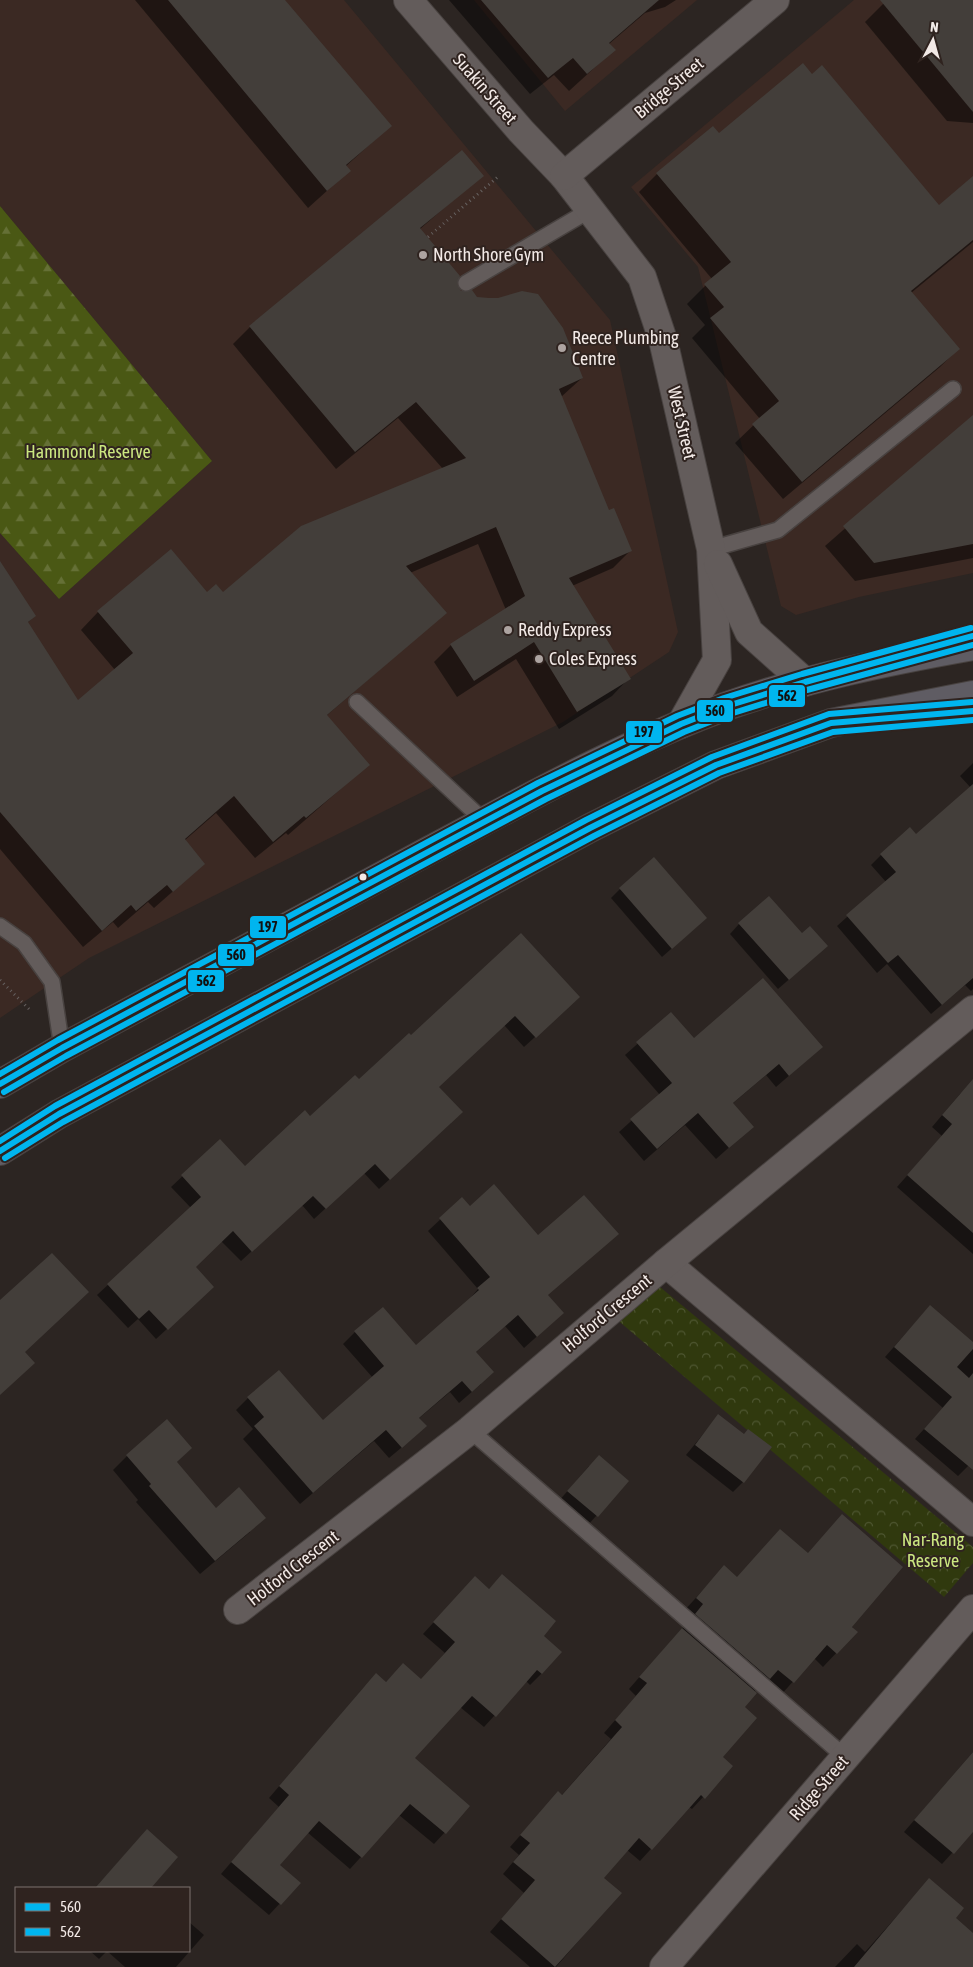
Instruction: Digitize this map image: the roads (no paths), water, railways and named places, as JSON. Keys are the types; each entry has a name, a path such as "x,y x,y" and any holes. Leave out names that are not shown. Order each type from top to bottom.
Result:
{"highway":[{"path":"0,1084 62,1048 542,791 681,724 727,706 805,682 973,636"},
{"path":"878,663 973,646"},
{"path":"0,1151 60,1114 590,828 716,765 831,723 973,695"},
{"path":"831,723 973,711"}],"street":[{"name":"Suakin Street","path":"408,0 521,131 564,176"},
{"name":"Bridge Street","path":"564,176 775,0"},
{"name":"West Street","path":"564,176 642,277 663,340 711,549 717,660 681,724"},
{"name":"West Street","path":"711,549 749,632 805,682"},
{"name":"Holford Crescent","path":"238,1610 470,1430 666,1263 973,1010"},
{"path":"666,1263 973,1522"},
{"name":"Ridge Street","path":"664,1967 973,1610"}],"lane":[{"path":"466,283 590,210"},
{"path":"711,549 778,530 953,389"},
{"path":"357,702 484,822"},
{"path":"0,913 52,982 62,1048"},
{"path":"0,926 24,943"},
{"path":"470,1430 845,1758"}],"place":[{"name":"North Shore Gym","path":"423,255"},
{"name":"Reece Plumbing Centre","path":"562,348"},
{"name":"Reddy Express","path":"508,630"},
{"name":"Coles Express","path":"539,659"}],"park label":[{"name":"Hammond Reserve","path":"88,452"},
{"name":"Nar-Rang Reserve","path":"933,1550"}]}
